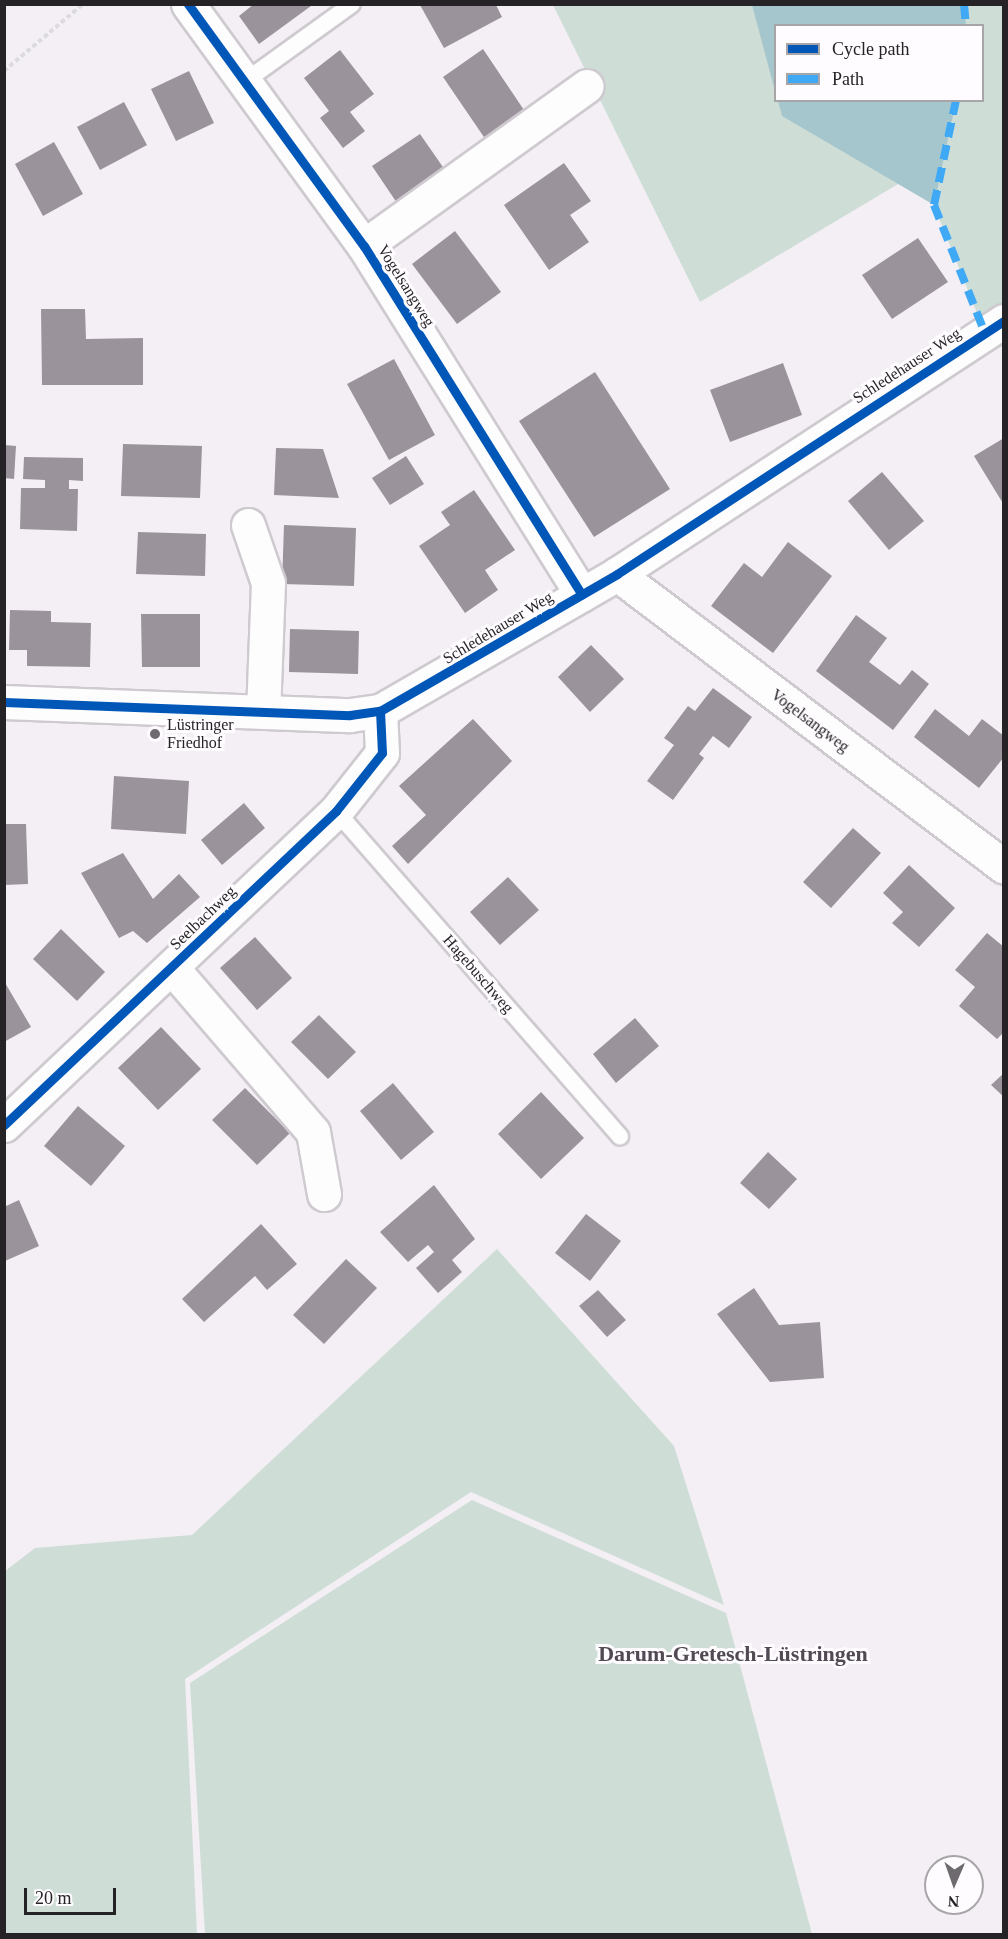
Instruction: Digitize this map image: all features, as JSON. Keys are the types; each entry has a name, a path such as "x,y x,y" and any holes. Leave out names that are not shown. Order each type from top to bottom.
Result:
{"street":[{"name":"Vogelsangweg","path":"188,4 364,246 582,595"},
{"name":"Vogelsangweg","path":"364,246 587,86"},
{"name":"Schledehauser Weg","path":"4,702 262,711 380,711 617,574 1004,321"},
{"path":"248,525 268,584 262,711"},
{"name":"Vogelsangweg","path":"617,574 1004,867"},
{"name":"Seelbachweg","path":"4,1125 336,811 382,753 380,711"},
{"name":"Seelbachweg","path":"172,968 313,1132 324,1194"}],"lane":[{"path":"244,82 352,4"},
{"name":"Hagebuschweg","path":"336,811 620,1137"}],"path":[{"path":"4,71 83,4"}],"shaded area":[{"path":"553,5 1003,5 1003,321 985,333 920,171 700,302"},
{"path":"497,1249 674,1446 724,1605 471,1492 185,1679 197,1934 5,1934 5,1571 35,1548 192,1535"},
{"path":"472,1500 726,1613 812,1934 205,1934 190,1683"}],"water":[{"path":"752,5 964,5 966,24 774,24 774,87"},
{"path":"778,102 956,102 934,205 782,116"}],"building":[{"path":"254,4 310,4 311,6 259,44 239,16"},
{"path":"420,5 496,5 502,17 444,48"},
{"path":"483,49 528,116 488,143 443,77"},
{"path":"340,50 374,94 350,112 365,131 343,148 320,118 329,111 304,78"},
{"path":"189,71 214,123 176,141 151,89"},
{"path":"124,102 147,145 100,170 77,127"},
{"path":"420,134 445,170 397,203 372,166"},
{"path":"54,142 83,194 43,216 15,164"},
{"path":"564,163 591,201 570,215 589,242 549,270 504,205"},
{"path":"455,231 501,292 457,324 412,264"},
{"path":"918,238 948,282 892,319 862,275"},
{"path":"41,309 85,309 86,339 143,338 143,385 42,385"},
{"path":"394,359 435,435 389,460 347,384"},
{"path":"783,363 802,415 730,442 710,390"},
{"path":"595,372 670,489 594,537 519,421"},
{"path":"1004,438 1004,505 974,456"},
{"path":"123,444 202,446 200,498 121,496"},
{"path":"4,445 16,446 14,479 4,478"},
{"path":"276,448 323,449 339,498 274,495"},
{"path":"406,456 424,484 390,505 372,478"},
{"path":"24,457 83,458 83,481 69,480 69,489 78,489 77,531 20,529 21,488 45,488 45,480 23,479"},
{"path":"882,472 924,521 889,550 848,501"},
{"path":"474,490 515,550 485,570 498,590 465,613 419,546 450,525 441,512"},
{"path":"284,525 356,528 354,586 282,584"},
{"path":"138,532 206,534 205,576 136,574"},
{"path":"788,542 832,576 773,653 711,606 744,563 762,577"},
{"path":"10,610 51,611 51,622 91,623 90,667 27,666 27,650 9,650"},
{"path":"141,614 200,614 200,667 142,667"},
{"path":"856,615 887,638 869,662 900,685 912,670 929,684 893,730 816,671"},
{"path":"290,629 359,631 358,674 289,672"},
{"path":"591,645 624,679 590,712 558,677"},
{"path":"713,688 752,717 729,748 713,736 699,754 704,758 673,800 647,781 674,745 664,738 688,706 695,711"},
{"path":"935,709 969,736 982,719 1004,736 1004,757 979,788 914,737"},
{"path":"473,719 512,761 408,864 392,846 426,815 399,786"},
{"path":"114,776 189,781 186,834 111,829"},
{"path":"244,803 265,828 222,865 201,840"},
{"path":"4,824 26,824 28,884 4,885"},
{"path":"853,828 881,853 831,908 803,882"},
{"path":"123,853 153,899 179,874 200,897 147,943 133,931 119,938 81,873"},
{"path":"909,865 955,908 919,947 892,923 903,912 883,893"},
{"path":"508,877 539,910 500,945 470,912"},
{"path":"61,929 105,972 77,1001 33,959"},
{"path":"987,933 1004,947 1004,1032 997,1039 959,1006 975,987 955,970"},
{"path":"255,937 292,978 257,1010 220,968"},
{"path":"4,981 31,1027 4,1042"},
{"path":"319,1015 356,1052 328,1079 291,1042"},
{"path":"635,1018 659,1046 616,1083 593,1054"},
{"path":"161,1027 201,1069 158,1110 118,1068"},
{"path":"1004,1073 1004,1097 991,1085"},
{"path":"393,1083 434,1132 401,1160 360,1111"},
{"path":"245,1088 290,1133 257,1165 212,1120"},
{"path":"541,1092 584,1138 541,1179 498,1134"},
{"path":"78,1106 125,1146 91,1186 44,1146"},
{"path":"768,1152 797,1179 769,1209 740,1183"},
{"path":"434,1185 475,1239 452,1260 462,1272 438,1293 416,1268 434,1252 428,1245 408,1262 380,1232"},
{"path":"19,1200 39,1246 5,1261 4,1207"},
{"path":"586,1214 621,1241 590,1281 555,1253"},
{"path":"261,1224 297,1264 267,1290 255,1276 204,1322 182,1299"},
{"path":"346,1259 377,1288 324,1344 293,1315"},
{"path":"754,1288 779,1325 820,1322 824,1378 770,1382 717,1314"},
{"path":"598,1290 626,1320 607,1337 579,1306"}],"marked path":[{"path":"964,4 966,24"},
{"path":"956,102 934,205 985,333"}],"cycle path":[{"path":"188,4 364,246 582,595"},
{"path":"4,702 350,715 380,711 617,574 1004,321"},
{"path":"4,1125 336,811 382,753 380,711"}],"place":[{"name":"Lüstringer Friedhof","path":"155,734"}],"district":[{"name":"Darum-Gretesch-Lüstringen","path":"733,1654"}]}
